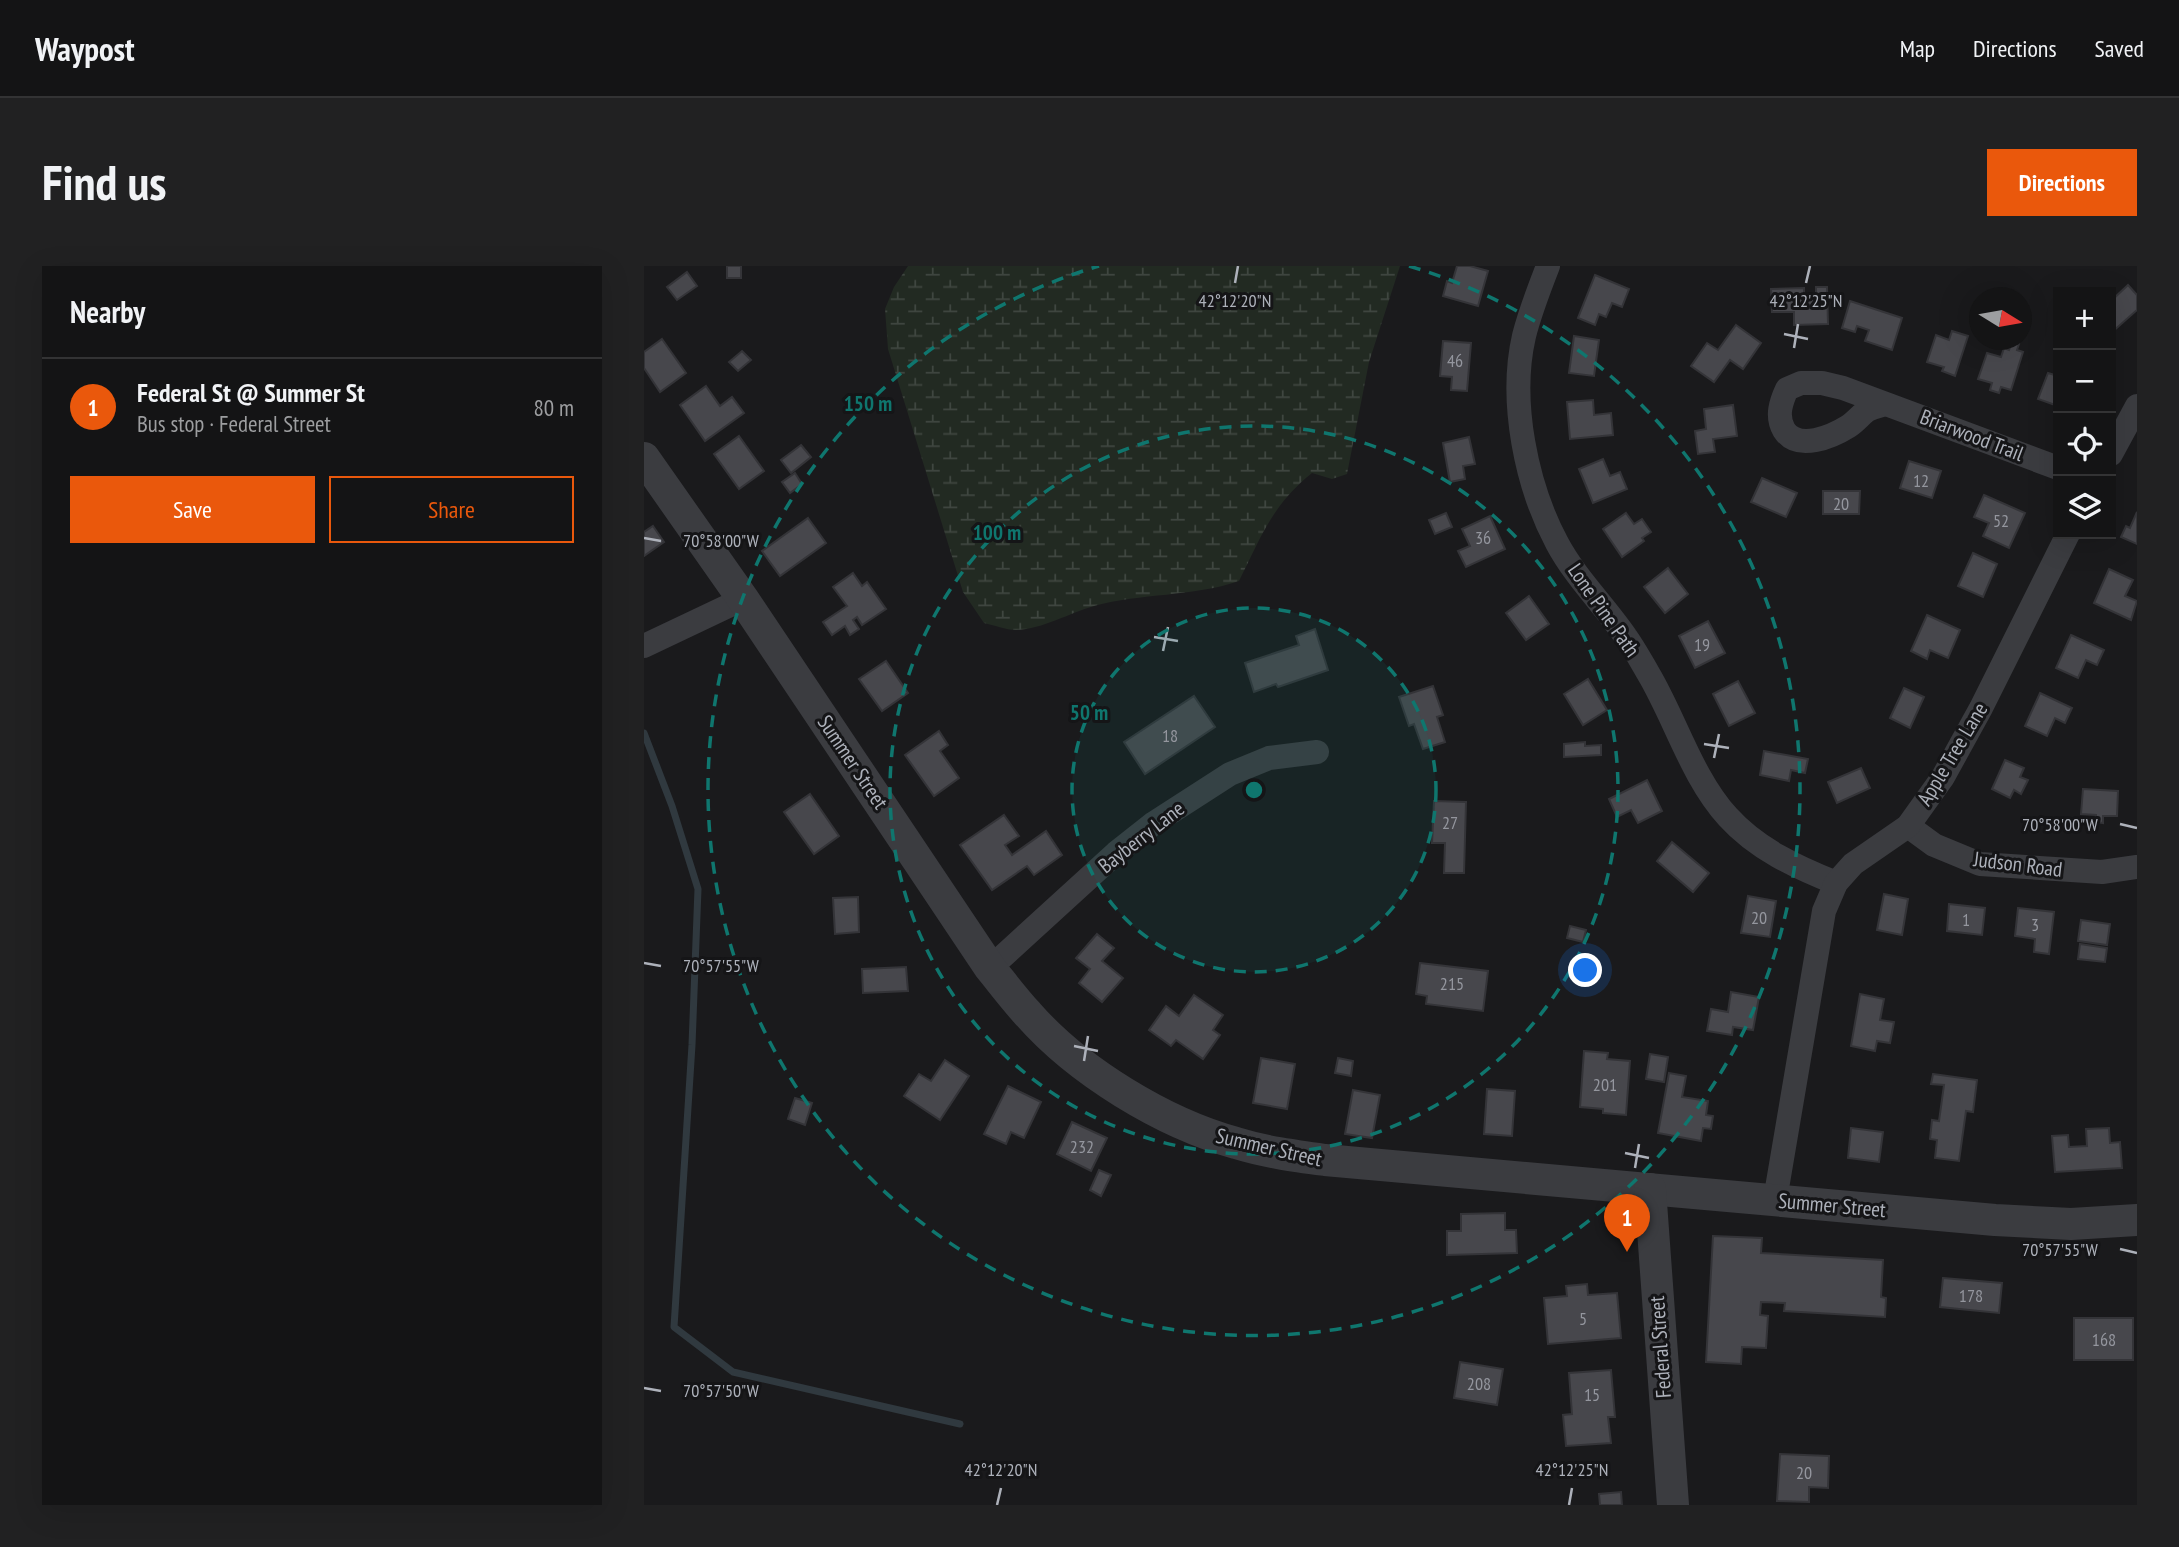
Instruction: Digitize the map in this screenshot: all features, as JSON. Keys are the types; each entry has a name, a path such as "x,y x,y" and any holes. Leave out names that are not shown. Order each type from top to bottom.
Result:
{"street":[{"name":"Lone Pine Path","path":"1549,266 1524,338 1519,379 1527,462 1539,504 1557,544 1595,599 1626,637 1659,692 1703,782 1727,816 1754,841 1782,859 1836,883"},
{"name":"Briarwood Trail","path":"1886,404 2053,466"},
{"path":"2116,445 2137,406"},
{"name":"Summer Street","path":"644,458 743,599 990,968 1029,1016 1068,1052 1110,1083 1154,1110 1233,1143 1278,1154 1338,1162 1995,1220 2071,1224 2137,1220"},
{"name":"Apple Tree Lane","path":"1775,1200 1824,911 1836,883 1853,864 1908,826 1943,777 1982,708 2066,539"},
{"path":"644,646 743,599"},
{"name":"Bayberry Lane","path":"990,968 1116,853 1154,823 1230,774 1269,758 1317,752"},
{"name":"Judson Road","path":"1908,826 1934,845 1980,864 2102,872 2137,867"},
{"name":"Federal Street","path":"1650,1189 1673,1505"}],"green space":[{"path":"908,266 1400,266 1369,362 1347,474 1332,479 1312,473 1298,485 1269,522 1239,581 1203,590 1112,602 1036,627 1016,630 984,623 963,592 888,349 885,309 894,287"}],"building":[{"path":"727,266 741,266 741,278 727,278"},
{"path":"1457,266 1488,271 1478,306 1443,296 1447,281 1452,283"},
{"path":"687,272 697,286 677,300 667,287"},
{"path":"1595,275 1629,289 1622,307 1612,303 1606,317 1599,314 1595,325 1578,318"},
{"path":"2128,285 2137,295 2137,310 2116,329 2116,296"},
{"path":"1816,287 1827,287 1828,324 1794,325 1794,312 1772,312 1771,289 1804,288 1804,296 1816,296"},
{"path":"1850,301 1902,318 1892,350 1865,341 1869,330 1857,326 1855,332 1842,328"},
{"path":"1736,325 1761,343 1743,369 1730,360 1714,382 1691,366 1707,343 1718,350"},
{"path":"1952,331 1968,336 1955,376 1942,371 1944,367 1927,362 1936,335 1949,340"},
{"path":"1574,336 1599,340 1594,376 1569,373"},
{"path":"662,339 686,373 660,392 644,368 644,352"},
{"path":"1443,341 1471,343 1467,391 1451,390 1452,377 1440,376"},
{"path":"2003,350 2023,352 2011,390 2001,387 1999,393 1990,390 1992,383 1978,379 1987,353 2001,357"},
{"path":"742,351 751,360 738,371 729,362"},
{"path":"2048,373 2053,374 2053,404 2038,399"},
{"path":"706,386 720,406 732,397 744,413 705,441 680,405"},
{"path":"1593,400 1594,415 1611,413 1613,435 1570,439 1567,402"},
{"path":"1733,405 1737,436 1713,439 1715,452 1698,454 1695,431 1706,429 1704,409"},
{"path":"739,436 764,471 739,489 714,454"},
{"path":"1469,437 1475,464 1463,466 1465,479 1450,482 1443,443"},
{"path":"801,445 811,457 791,473 781,460"},
{"path":"1603,459 1610,476 1620,472 1627,489 1593,503 1579,469"},
{"path":"1909,461 1941,471 1932,498 1900,488"},
{"path":"795,473 802,484 790,493 782,482"},
{"path":"1762,478 1797,493 1786,517 1751,502"},
{"path":"1823,491 1860,491 1859,514 1823,514"},
{"path":"1984,495 2025,513 2009,548 1983,536 1989,523 1974,517"},
{"path":"2137,512 2137,544 2121,537 2126,526 2130,528"},
{"path":"1446,513 1452,527 1435,534 1429,520"},
{"path":"1626,513 1634,524 1642,519 1651,532 1642,538 1644,541 1622,557 1603,529"},
{"path":"1490,516 1505,549 1466,567 1458,551 1470,546 1462,529"},
{"path":"808,518 826,543 780,576 762,551"},
{"path":"653,526 664,542 644,556 644,532"},
{"path":"1973,553 1997,564 1983,597 1958,586"},
{"path":"1668,568 1688,594 1665,613 1644,587"},
{"path":"2109,569 2133,580 2125,596 2137,601 2131,620 2094,603"},
{"path":"853,573 862,586 867,582 886,609 862,625 857,617 853,620 859,629 850,635 845,626 832,635 823,622 847,606 833,587"},
{"path":"1529,596 1549,624 1526,640 1506,613"},
{"path":"1927,615 1960,630 1948,658 1930,650 1927,659 1911,651"},
{"path":"1708,621 1725,653 1695,668 1679,636"},
{"path":"1315,629 1328,670 1254,692 1245,663 1299,645 1296,636"},
{"path":"2071,635 2104,650 2097,665 2086,660 2078,678 2056,668"},
{"path":"886,661 908,693 882,711 859,679"},
{"path":"1588,679 1607,710 1583,725 1564,694"},
{"path":"1738,681 1755,713 1729,726 1713,694"},
{"path":"1433,686 1443,715 1437,717 1445,742 1423,749 1414,724 1409,726 1399,697"},
{"path":"1904,688 1924,697 1910,728 1890,718"},
{"path":"2040,693 2072,708 2065,723 2055,718 2047,736 2025,726"},
{"path":"1194,696 1215,727 1145,774 1124,742"},
{"path":"939,731 948,745 940,751 959,778 934,796 905,755"},
{"path":"1585,742 1585,746 1601,745 1601,755 1564,757 1564,744"},
{"path":"1764,751 1808,759 1805,773 1791,770 1789,781 1760,775"},
{"path":"2005,760 2024,768 2020,777 2028,780 2021,794 2014,790 2010,798 1992,789"},
{"path":"1861,768 1870,788 1837,803 1828,782"},
{"path":"1647,780 1662,811 1638,823 1631,810 1617,817 1609,799"},
{"path":"2083,789 2118,791 2117,816 2103,816 2103,823 2096,822 2096,815 2081,814"},
{"path":"810,794 839,836 814,854 784,812"},
{"path":"1434,801 1466,802 1464,873 1444,873 1445,843 1432,843"},
{"path":"1004,815 1019,836 1005,845 1012,855 1046,831 1062,855 1034,875 1027,866 992,890 960,845"},
{"path":"1672,842 1709,873 1693,892 1657,861"},
{"path":"1884,894 1908,899 1902,935 1877,930"},
{"path":"1748,896 1776,901 1770,937 1741,933"},
{"path":"858,897 859,932 835,934 833,898"},
{"path":"1949,904 1985,908 1982,935 1947,931"},
{"path":"2018,908 2054,912 2049,954 2034,952 2035,939 2015,936"},
{"path":"2081,920 2110,924 2107,945 2078,941"},
{"path":"1570,926 1586,930 1583,942 1567,938"},
{"path":"1097,934 1114,948 1102,961 1123,978 1102,1002 1079,983 1090,969 1076,958"},
{"path":"2080,944 2107,948 2105,962 2078,959"},
{"path":"1420,963 1488,971 1483,1011 1426,1004 1427,996 1416,994"},
{"path":"906,967 908,991 863,993 862,969"},
{"path":"1731,992 1759,997 1753,1030 1733,1027 1732,1035 1707,1031 1711,1009 1728,1012"},
{"path":"1860,994 1884,999 1880,1020 1894,1022 1890,1043 1877,1041 1875,1051 1851,1046"},
{"path":"1194,995 1223,1015 1213,1030 1220,1035 1203,1059 1176,1040 1171,1046 1149,1030 1166,1006 1179,1016"},
{"path":"1584,1051 1608,1053 1607,1059 1630,1061 1626,1115 1580,1107"},
{"path":"1650,1054 1668,1057 1664,1082 1646,1079"},
{"path":"1261,1058 1295,1064 1287,1109 1253,1103"},
{"path":"1338,1058 1353,1061 1351,1076 1335,1073"},
{"path":"945,1060 969,1076 940,1120 904,1096 919,1074 931,1081"},
{"path":"1669,1073 1686,1076 1682,1097 1708,1101 1706,1115 1713,1116 1711,1129 1703,1128 1701,1141 1658,1133"},
{"path":"1933,1074 1977,1080 1973,1112 1966,1111 1959,1161 1935,1158 1937,1140 1930,1139 1932,1120 1939,1121 1944,1085 1931,1084"},
{"path":"1008,1086 1041,1102 1024,1138 1011,1132 1006,1144 984,1134"},
{"path":"1487,1089 1515,1091 1512,1136 1484,1134"},
{"path":"1353,1090 1380,1095 1372,1138 1345,1134"},
{"path":"795,1098 812,1103 805,1125 788,1119"},
{"path":"1072,1122 1107,1138 1091,1171 1057,1154"},
{"path":"1851,1128 1883,1132 1879,1162 1848,1158"},
{"path":"2109,1128 2110,1143 2120,1142 2122,1168 2055,1172 2052,1136 2068,1135 2069,1147 2087,1146 2086,1129"},
{"path":"1099,1170 1111,1175 1101,1196 1090,1190"},
{"path":"1505,1213 1505,1230 1516,1230 1517,1253 1447,1255 1447,1231 1461,1231 1461,1214"},
{"path":"1713,1236 1762,1238 1761,1253 1883,1260 1881,1297 1886,1298 1885,1317 1784,1311 1785,1303 1761,1302 1760,1315 1768,1316 1766,1348 1742,1347 1741,1364 1706,1362"},
{"path":"1943,1278 2002,1283 1999,1313 1940,1307"},
{"path":"1587,1284 1588,1295 1617,1293 1621,1338 1548,1344 1544,1298 1567,1296 1566,1286"},
{"path":"2074,1318 2133,1318 2133,1360 2074,1360"},
{"path":"1460,1362 1503,1369 1497,1405 1454,1398"},
{"path":"1611,1370 1615,1417 1608,1417 1611,1443 1566,1446 1563,1415 1572,1414 1569,1373"},
{"path":"1780,1454 1829,1456 1828,1488 1809,1487 1809,1502 1777,1501"},
{"path":"1621,1492 1622,1505 1600,1505 1599,1494"}],"waterway":[{"path":"644,733 672,806 698,889 692,1045 674,1327 733,1372 960,1424"}],"place":[{"name":"Federal St @ Summer St","path":"1627,1252"}]}
